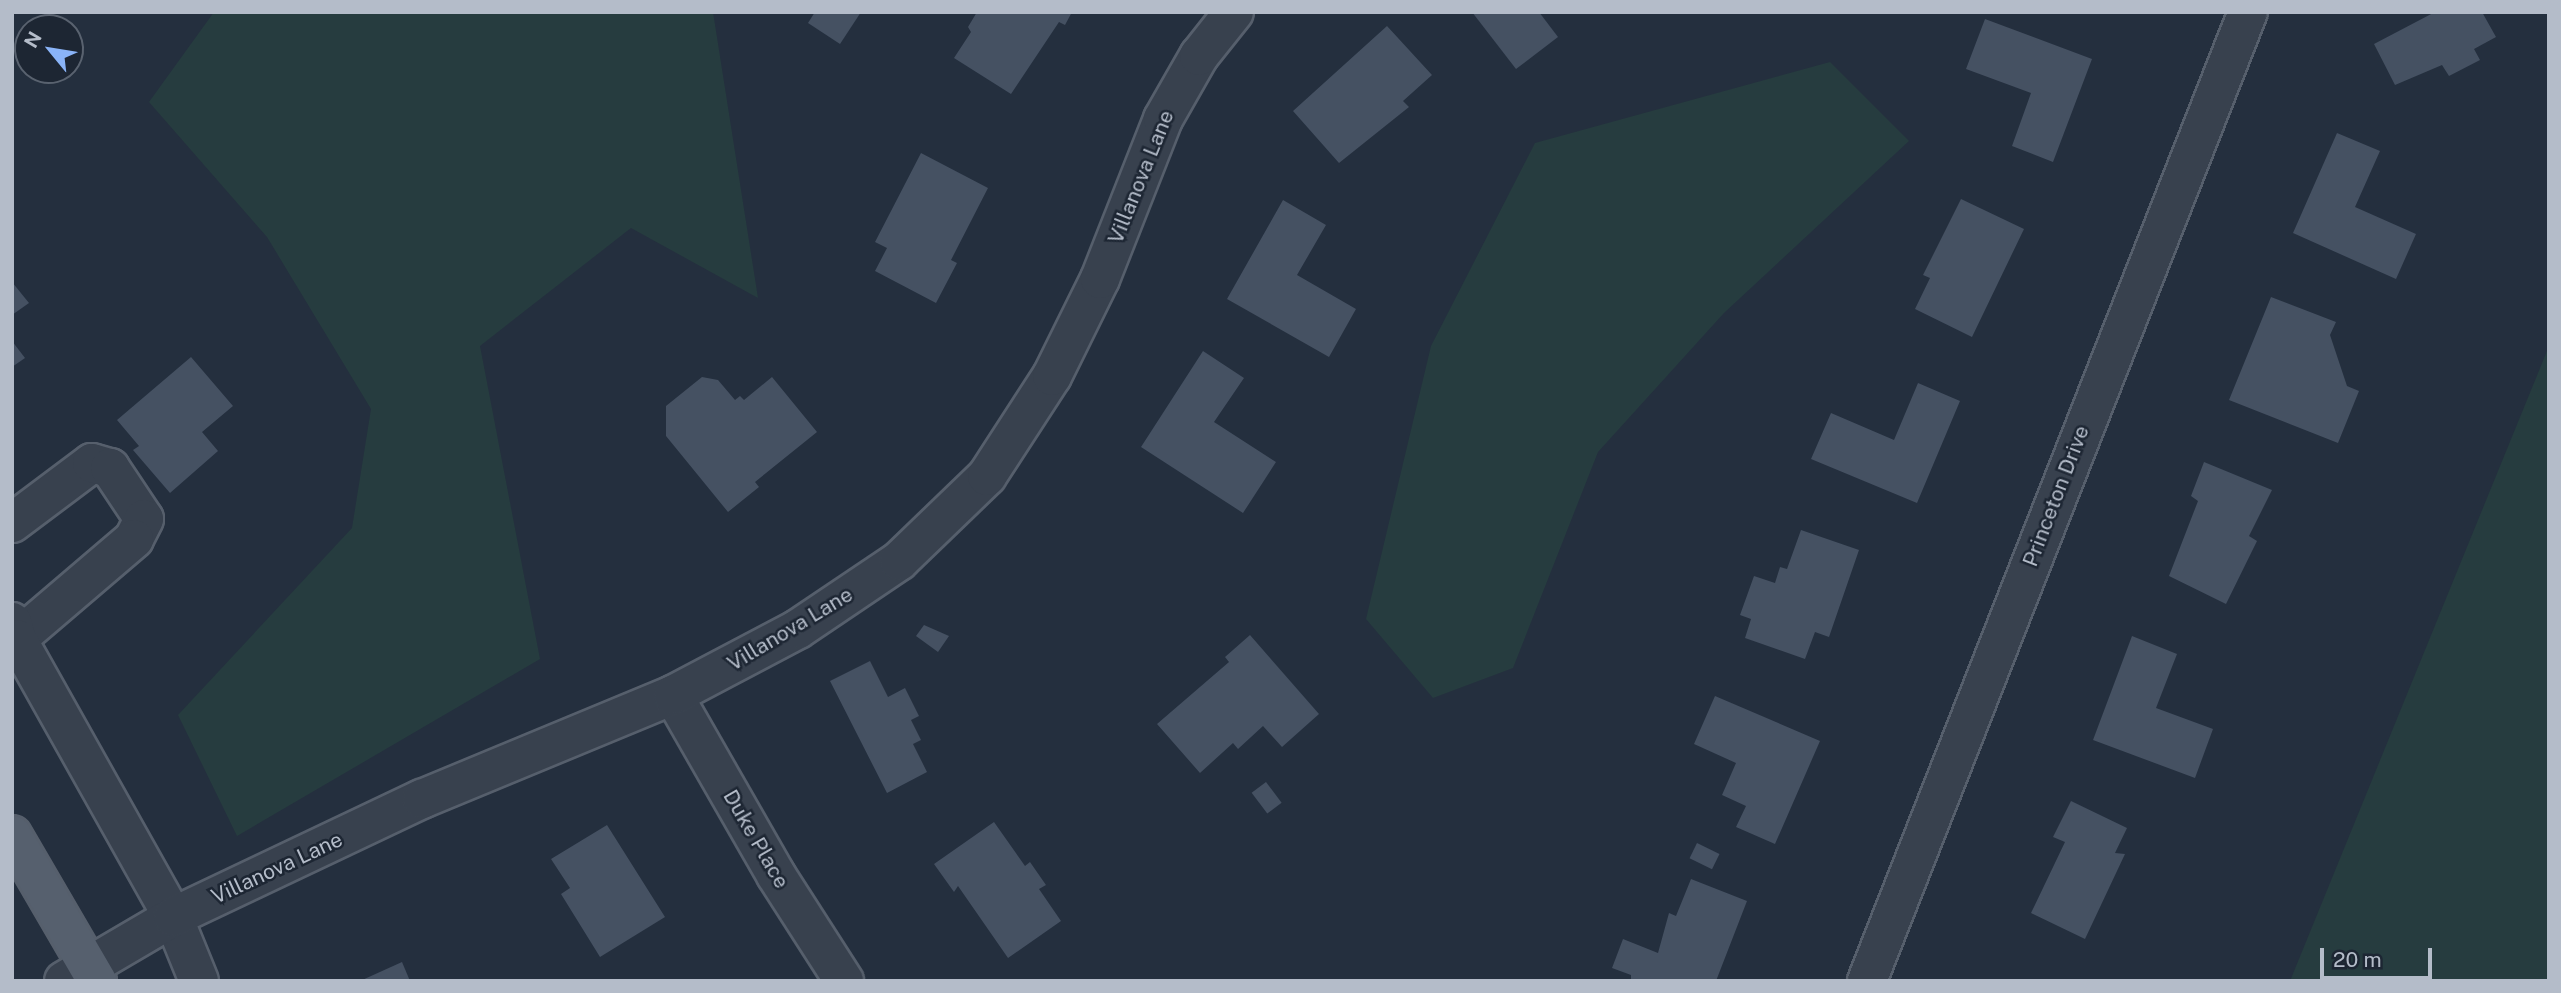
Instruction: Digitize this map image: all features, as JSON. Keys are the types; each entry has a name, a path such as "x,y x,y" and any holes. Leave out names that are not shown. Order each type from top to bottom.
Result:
{"main road":[{"path":"12,835 83,976"}],"street":[{"name":"Villanova Lane","path":"83,976 173,917 422,799 673,695 798,629 899,561 987,475 1052,376 1100,279 1163,119 1199,56 1234,12"},
{"name":"Princeton Drive","path":"1867,981 2248,12"},
{"path":"12,523 92,463 110,468 144,519 134,539 15,630 173,917 199,981"},
{"name":"Duke Place","path":"673,695 776,875 844,981"}],"green space":[{"path":"214,12 713,12 758,298 631,228 480,346 540,659 237,836 178,715 352,528 371,409 267,237 149,102"},
{"path":"1830,62 1909,141 1724,313 1598,452 1513,668 1433,698 1366,619 1431,346 1535,143"},
{"path":"2549,346 2549,981 2290,981"}],"building":[{"path":"815,12 861,12 840,44 808,23"},
{"path":"977,12 1072,12 1065,25 1059,22 1011,94 954,58 971,32 968,27"},
{"path":"1472,12 1539,12 1558,37 1516,69"},
{"path":"2435,12 2482,12 2496,37 2474,49 2480,60 2449,76 2442,65 2395,85 2374,44"},
{"path":"1985,19 2092,59 2053,162 2012,146 2031,93 1966,69"},
{"path":"1387,26 1432,75 1403,101 1409,107 1339,163 1293,111"},
{"path":"2337,133 2380,151 2355,207 2416,234 2396,279 2293,233"},
{"path":"921,153 988,188 951,260 957,263 936,303 875,271 887,248 875,242"},
{"path":"1961,199 2024,229 1972,337 1915,309 1930,278 1923,275"},
{"path":"1283,200 1326,225 1297,275 1356,309 1329,357 1227,299"},
{"path":"12,282 29,303 12,315"},
{"path":"2271,297 2336,322 2330,335 2347,386 2359,391 2338,443 2229,400"},
{"path":"12,341 25,358 12,367"},
{"path":"1203,351 1244,378 1214,422 1276,462 1243,513 1141,447"},
{"path":"191,357 233,406 202,432 218,451 170,493 133,450 139,446 117,420"},
{"path":"702,377 718,380 735,400 740,396 744,400 772,377 817,432 755,482 759,487 728,512 666,436 666,406"},
{"path":"1918,383 1960,401 1917,503 1811,459 1831,413 1894,440"},
{"path":"2204,462 2272,490 2249,536 2257,541 2226,604 2169,576 2198,501 2191,496"},
{"path":"1801,530 1859,550 1829,637 1815,632 1805,659 1745,638 1751,619 1740,615 1754,576 1775,583 1780,567 1787,569"},
{"path":"924,625 949,636 938,652 916,636"},
{"path":"1250,635 1319,714 1282,747 1263,726 1238,749 1233,743 1200,773 1157,724 1229,662 1225,657"},
{"path":"2132,636 2177,654 2156,708 2213,729 2195,778 2093,740"},
{"path":"870,661 888,697 905,688 919,716 911,720 921,740 913,744 927,772 887,793 830,681"},
{"path":"1715,696 1820,741 1775,844 1736,827 1746,806 1722,795 1736,763 1694,744"},
{"path":"1266,782 1282,803 1267,814 1252,793"},
{"path":"2071,801 2127,828 2115,853 2125,854 2085,939 2031,913 2065,842 2053,837"},
{"path":"994,822 1025,866 1030,862 1046,885 1039,889 1061,921 1008,958 958,886 954,892 934,864"},
{"path":"607,825 665,917 600,957 561,894 570,888 551,859"},
{"path":"1697,843 1719,854 1712,869 1690,858"},
{"path":"1691,879 1747,901 1716,981 1631,981 1631,975 1612,968 1623,939 1658,953 1669,913 1676,916"},
{"path":"402,962 410,981 360,981"}]}
